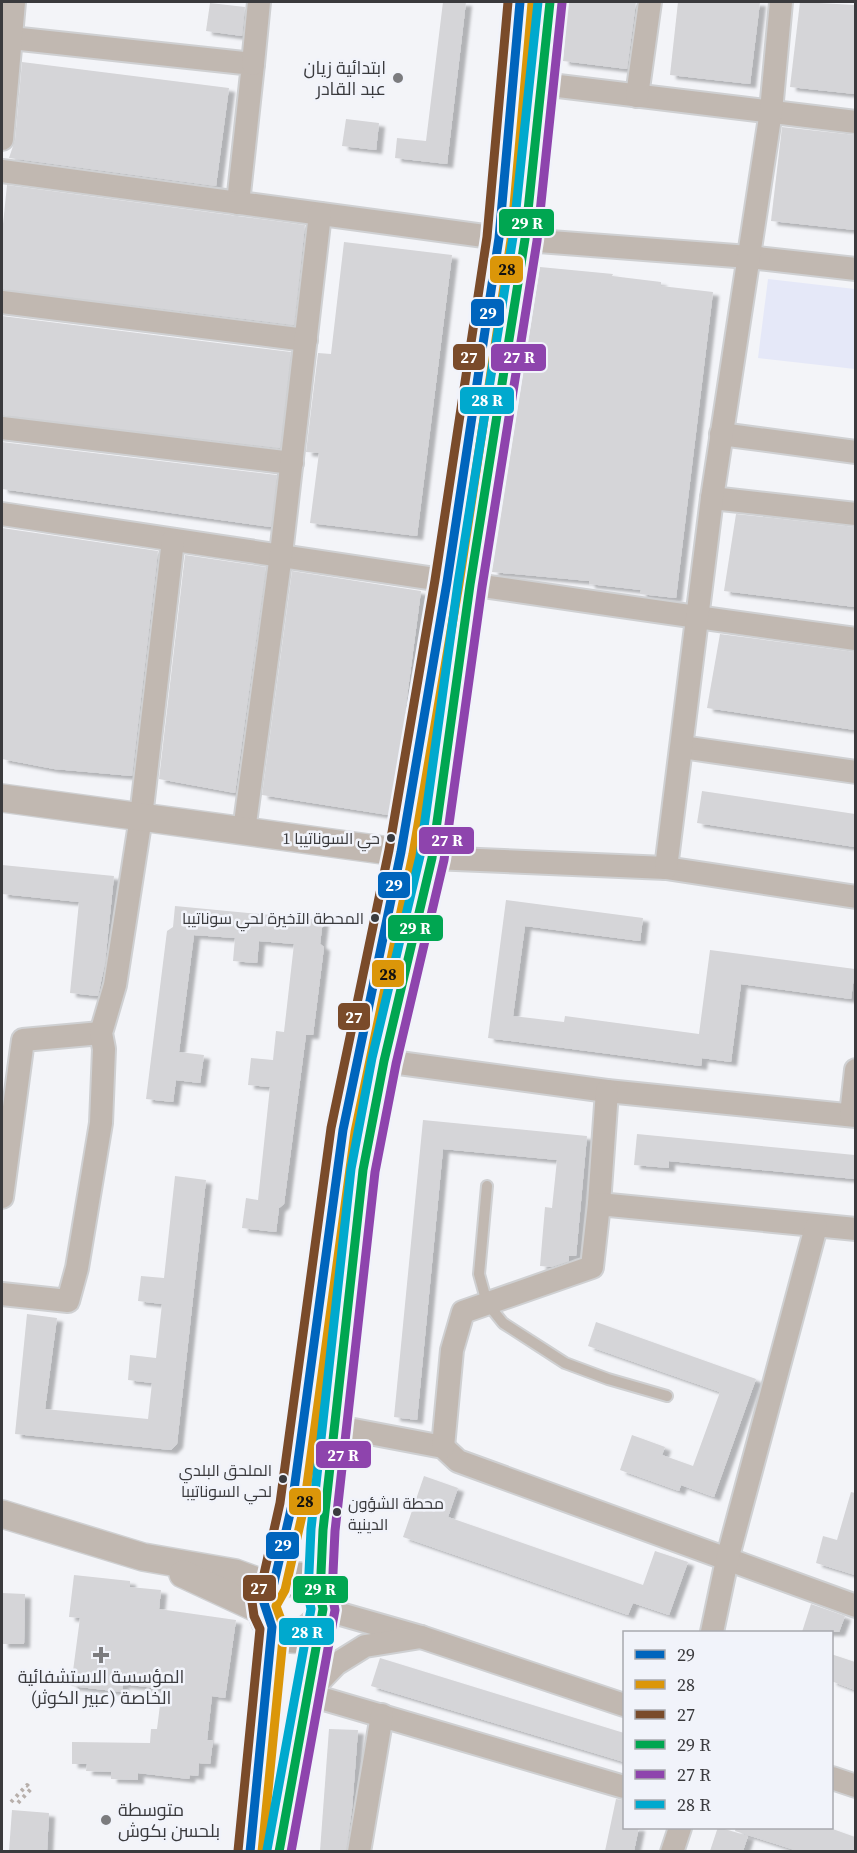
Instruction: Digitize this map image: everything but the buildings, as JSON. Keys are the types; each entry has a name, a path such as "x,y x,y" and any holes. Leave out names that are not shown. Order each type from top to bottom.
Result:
{"main road":[{"path":"512,239 520,2"},
{"path":"250,1851 272,1596 292,1505 319,1424 384,1061 512,239 542,84 550,2"},
{"path":"279,1851 308,1694 320,1609 323,1530 319,1424 343,1130 417,855"},
{"path":"298,1579 315,1587 320,1609 304,1634 287,1636 272,1596 280,1581 298,1579"}],"street":[{"path":"2,139 7,38 14,2"},
{"path":"238,203 259,2"},
{"path":"637,96 650,2"},
{"path":"666,868 712,498 771,111 781,2"},
{"path":"7,38 253,64"},
{"path":"542,84 855,122"},
{"path":"2,171 512,239 749,257 855,269"},
{"path":"244,831 281,554 320,214"},
{"path":"2,302 306,340"},
{"path":"2,428 292,463"},
{"path":"721,434 855,452"},
{"path":"712,498 855,514"},
{"path":"2,514 281,554 459,583 855,639"},
{"path":"2,1294 68,1301 76,1268 101,1122 104,1049 101,1034 115,985 141,817 173,540"},
{"path":"682,747 855,772"},
{"path":"2,798 417,855 666,868 855,897"},
{"path":"2,1197 23,1040 101,1034"},
{"path":"384,1061 607,1091 853,1115 855,1070"},
{"path":"443,1447 452,1350 463,1312 592,1267 607,1091"},
{"path":"599,1204 816,1227 855,1229"},
{"path":"712,1631 727,1560 816,1227"},
{"path":"319,1424 443,1447 458,1461 855,1606"},
{"path":"2,1514 272,1596"},
{"path":"143,1557 235,1573 257,1572 272,1596"},
{"path":"320,1609 422,1637 623,1705"},
{"path":"422,1637 365,1646 336,1665 308,1694 623,1787"},
{"path":"359,1851 382,1715"},
{"path":"833,1779 855,1786"},
{"path":"672,1851 679,1829"}],"lane":[{"path":"487,1186 480,1274 487,1303 503,1323 565,1363 608,1379 667,1396"}],"path":[{"path":"11,1802 27,1785 31,1789 15,1806"}],"shaded area":[{"path":"768,279 855,289 855,369 758,358"}],"transit line":[{"name":"27","path":"238,1851 260,1629 254,1616 252,1602 262,1583 280,1503 331,1128 389,850 435,580 487,237 508,2"},
{"name":"29","path":"250,1852 272,1627 264,1603 273,1587 292,1505 343,1130 401,852 447,582 499,238 520,2"},
{"path":"267,1850 311,1609 308,1594 311,1529 351,1169 372,1058 420,856 458,583 513,237 538,2"},
{"path":"279,1852 323,1609 320,1595 323,1530 363,1170 384,1061 432,858 470,585 525,239 550,2"},
{"name":"28","path":"262,1852 284,1628 276,1606 285,1590 304,1507 355,1132 413,854 459,584 511,240 532,3"},
{"path":"291,1852 335,1610 332,1594 335,1531 375,1172 396,1064 444,860 482,587 537,241 562,3"}],"place":[{"name":"ابتدائية زيان عبد القادر","path":"398,78"},
{"name":"حي السوناتيبا 1","path":"391,838"},
{"name":"المحطة الآخيرة لحي سوناتيبا","path":"375,918"},
{"name":"الملحق البلدي لحي السوناتيبا","path":"283,1479"},
{"name":"محطة الشؤون الدينية","path":"337,1512"},
{"name":"المؤسسة الاستشفائية الخاصة (عبير الكوثر)","path":"101,1655"},
{"name":"متوسطة بلحسن بكوش","path":"106,1820"}]}
